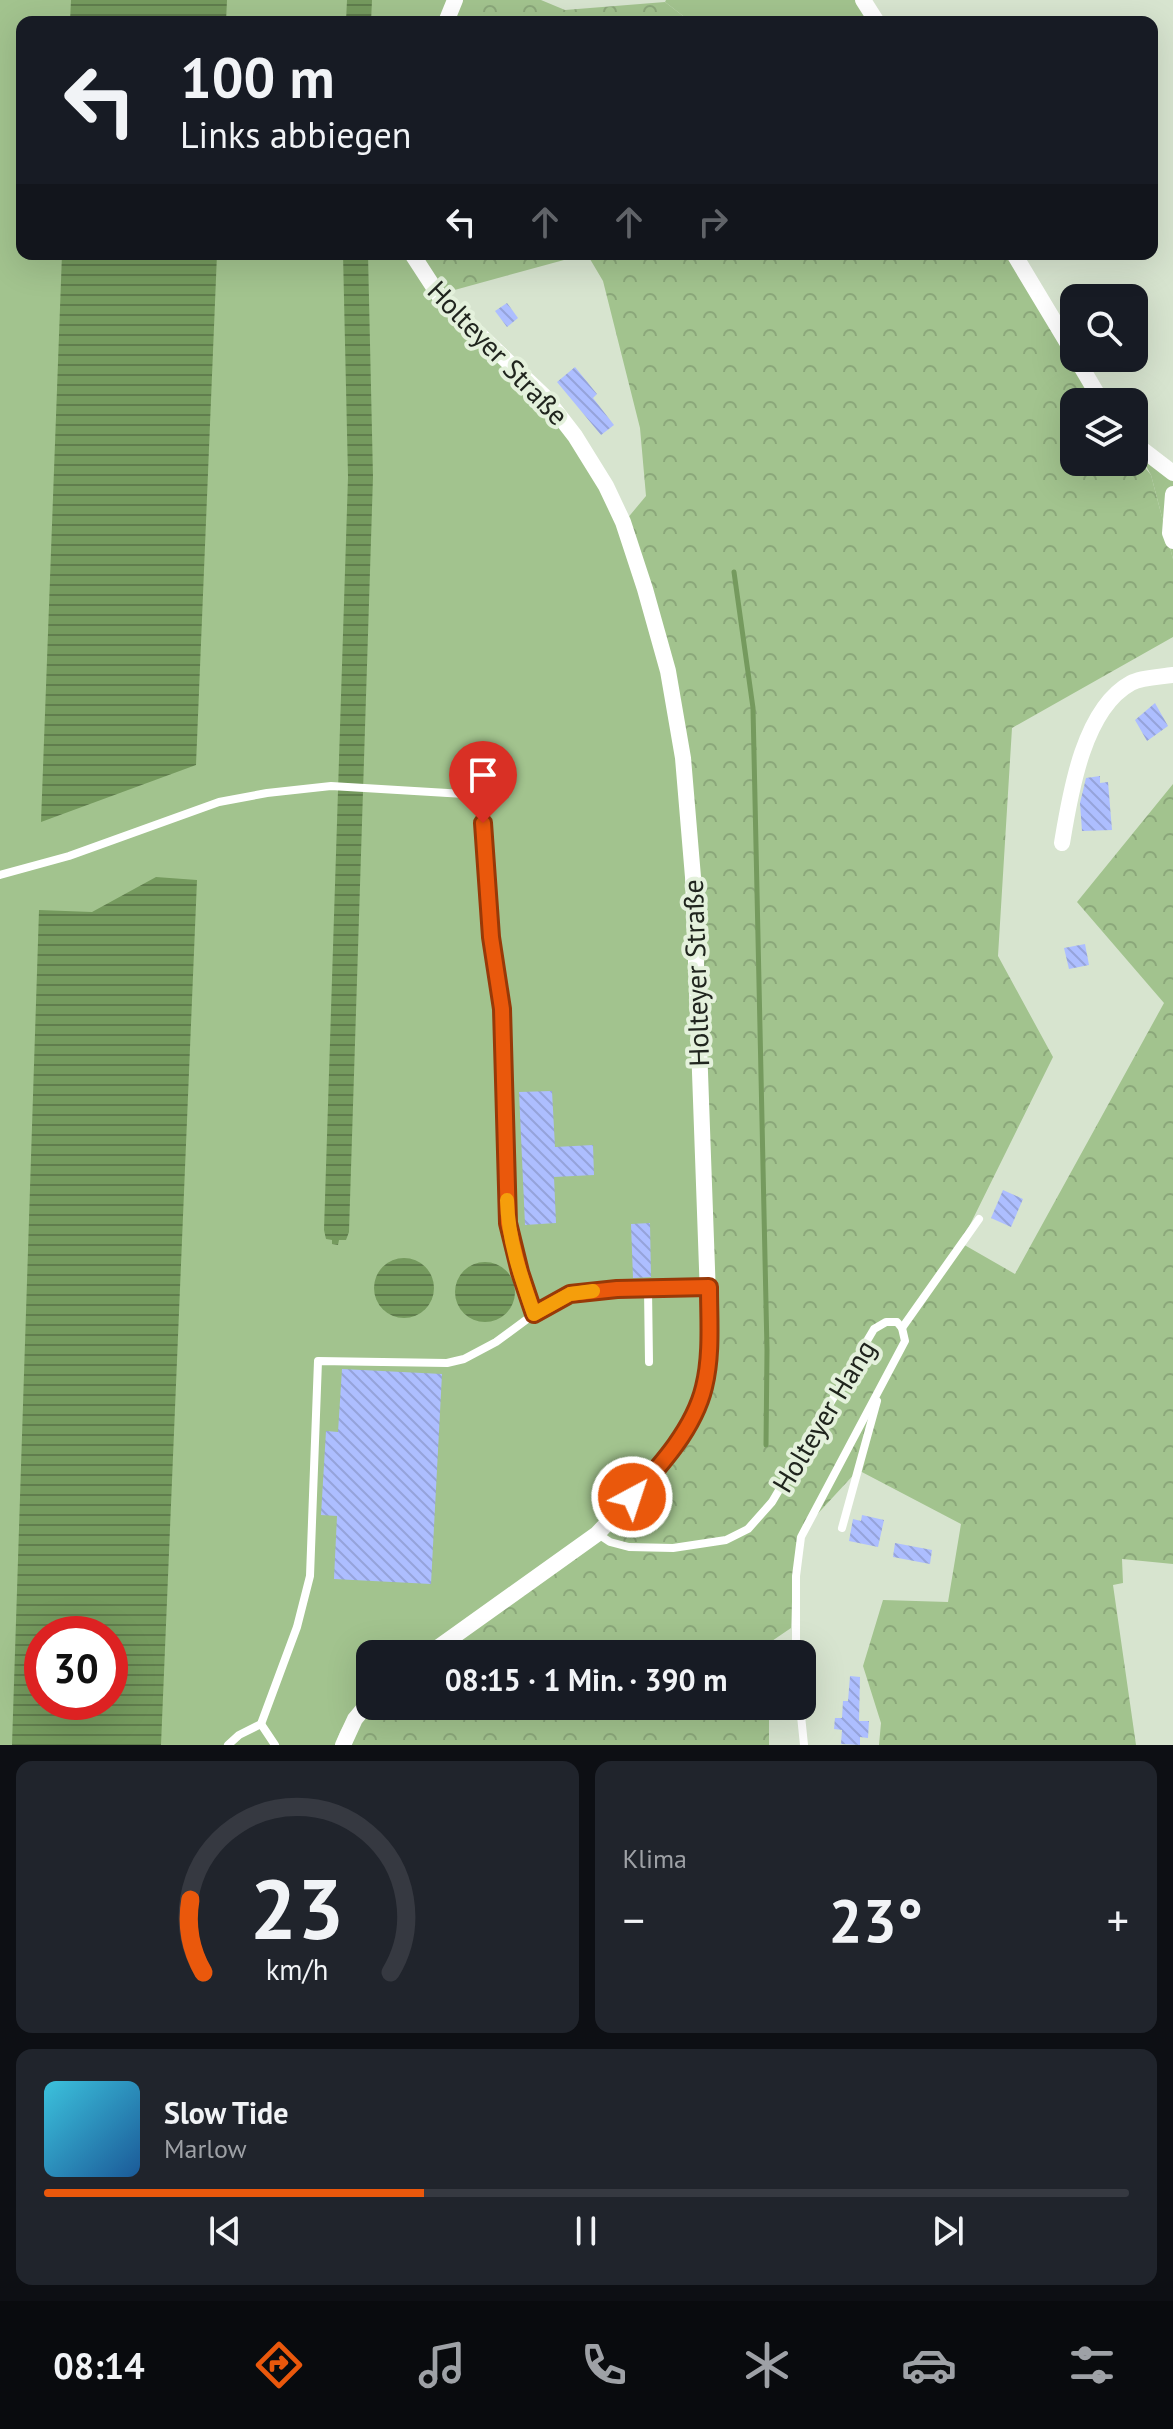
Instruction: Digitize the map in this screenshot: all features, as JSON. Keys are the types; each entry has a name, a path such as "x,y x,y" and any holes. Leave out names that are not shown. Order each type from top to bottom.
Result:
{"street":[{"name":"Holteyer Straße","path":"415,260 440,297 544,396 575,436 606,486 623,522 645,589 668,671 685,771 693,877 709,1287 708,1360 704,1387 683,1434 597,1534 449,1640"},
{"path":"1018,260 1060,331"},
{"path":"1148,454 1173,473"},
{"path":"1173,494 1170,533 1173,541"},
{"path":"1062,843 1072,785 1096,722 1115,696 1132,682 1173,675"},
{"path":"343,1745 356,1718"}],"lane":[{"path":"0,875 69,856 219,802 267,793 331,786 481,795 491,937 502,1009 508,1223 534,1314"},
{"path":"902,1328 979,1219"},
{"path":"228,1745 239,1735 261,1724 297,1627 310,1576 318,1361 447,1363 464,1359 496,1342 534,1314 570,1294 709,1287"},
{"path":"648,1289 649,1362"},
{"name":"Holteyer Hang","path":"597,1534 610,1542 629,1547 673,1548 726,1540 748,1529 772,1502 874,1329 886,1322 897,1322 905,1341 801,1537 796,1576 796,1640"},
{"path":"842,1528 882,1384"},
{"path":"801,1720 804,1745"},
{"path":"261,1724 275,1745"}],"green space":[{"path":"0,0 420,0 420,16 16,16 16,260 416,260 543,397 621,523 665,682 684,810 704,1323 698,1386 678,1432 617,1511 444,1640 356,1640 356,1709 336,1745 0,1745"},
{"path":"420,0 454,0 447,16 420,16"},
{"path":"458,0 541,0 565,10 665,2 683,16 451,16"},
{"path":"858,0 867,16 683,16 665,2"},
{"path":"417,260 564,260 440,294"},
{"path":"591,260 1012,260 1060,340 1060,372 1079,372 1089,388 1060,388 1060,476 1148,476 1148,471 1151,475 1173,559 1173,637 1012,728 998,956 1053,1057 961,1243 1015,1274 1164,1003 1077,902 1173,784 1173,1564 1122,1559 1123,1583 1113,1585 1136,1745 879,1745 881,1723 863,1666 883,1600 948,1602 961,1524 858,1470 799,1534 793,1575 791,1628 773,1640 453,1640 597,1536 605,1542 626,1548 676,1549 710,1545 743,1534 773,1503 736,1535 698,1545 629,1546 601,1532 649,1484 679,1447 701,1407 713,1356 700,952 688,757 672,670 626,520 646,496 640,428 603,281"},
{"path":"1148,458 1173,476 1173,559"},
{"path":"362,1720 769,1720 769,1745 348,1745"}],"shaded area":[{"path":"71,0 227,0 226,16 70,16"},
{"path":"347,0 372,0 371,16 346,16"},
{"path":"62,260 217,260 196,765 41,822"},
{"path":"343,260 368,260 373,477 349,1232 346,1240 339,1240 338,1245 326,1239 324,1230 348,477"},
{"path":"156,877 197,880 161,1745 12,1745 39,910 92,912"},
{"path":"404,1258 416,1260 425,1267 432,1276 432,1300 425,1309 416,1316 404,1318 392,1316 383,1309 376,1300 374,1288 376,1276 383,1267 392,1260"},
{"path":"485,1262 497,1264 506,1271 513,1280 513,1304 506,1313 497,1320 485,1322 473,1320 464,1313 457,1304 455,1292 457,1280 464,1271 473,1264"}],"building":[{"path":"507,303 518,318 507,327 495,311"},
{"path":"575,367 597,394 593,398 614,425 601,435 557,382"},
{"path":"1155,703 1168,726 1147,741 1135,720"},
{"path":"1100,776 1100,783 1108,782 1112,830 1082,831 1080,803 1086,778"},
{"path":"1085,944 1089,965 1069,969 1064,948"},
{"path":"552,1091 555,1147 593,1145 594,1175 554,1177 556,1223 525,1225 519,1092"},
{"path":"1003,1190 1023,1199 1011,1227 991,1218"},
{"path":"650,1223 651,1277 633,1278 631,1224"},
{"path":"342,1369 442,1374 431,1584 334,1579 337,1516 321,1515 326,1431 338,1432"},
{"path":"862,1515 884,1520 878,1547 849,1541 853,1519 861,1521"},
{"path":"895,1543 932,1550 930,1564 893,1557"},
{"path":"850,1676 860,1677 859,1721 869,1721 868,1738 860,1737 860,1745 841,1744 842,1730 834,1729 835,1718 842,1718 843,1701 848,1701"}],"waterway":[{"path":"734,572 753,708 767,1350 766,1445"}],"slow traffic":[{"path":"507,1200 508,1223 534,1314 570,1294 593,1291"}],"route":[{"path":"483,823 491,937 502,1009 508,1223 534,1314 570,1294 617,1289 709,1287 708,1360 698,1405 683,1434 632,1497"}]}
